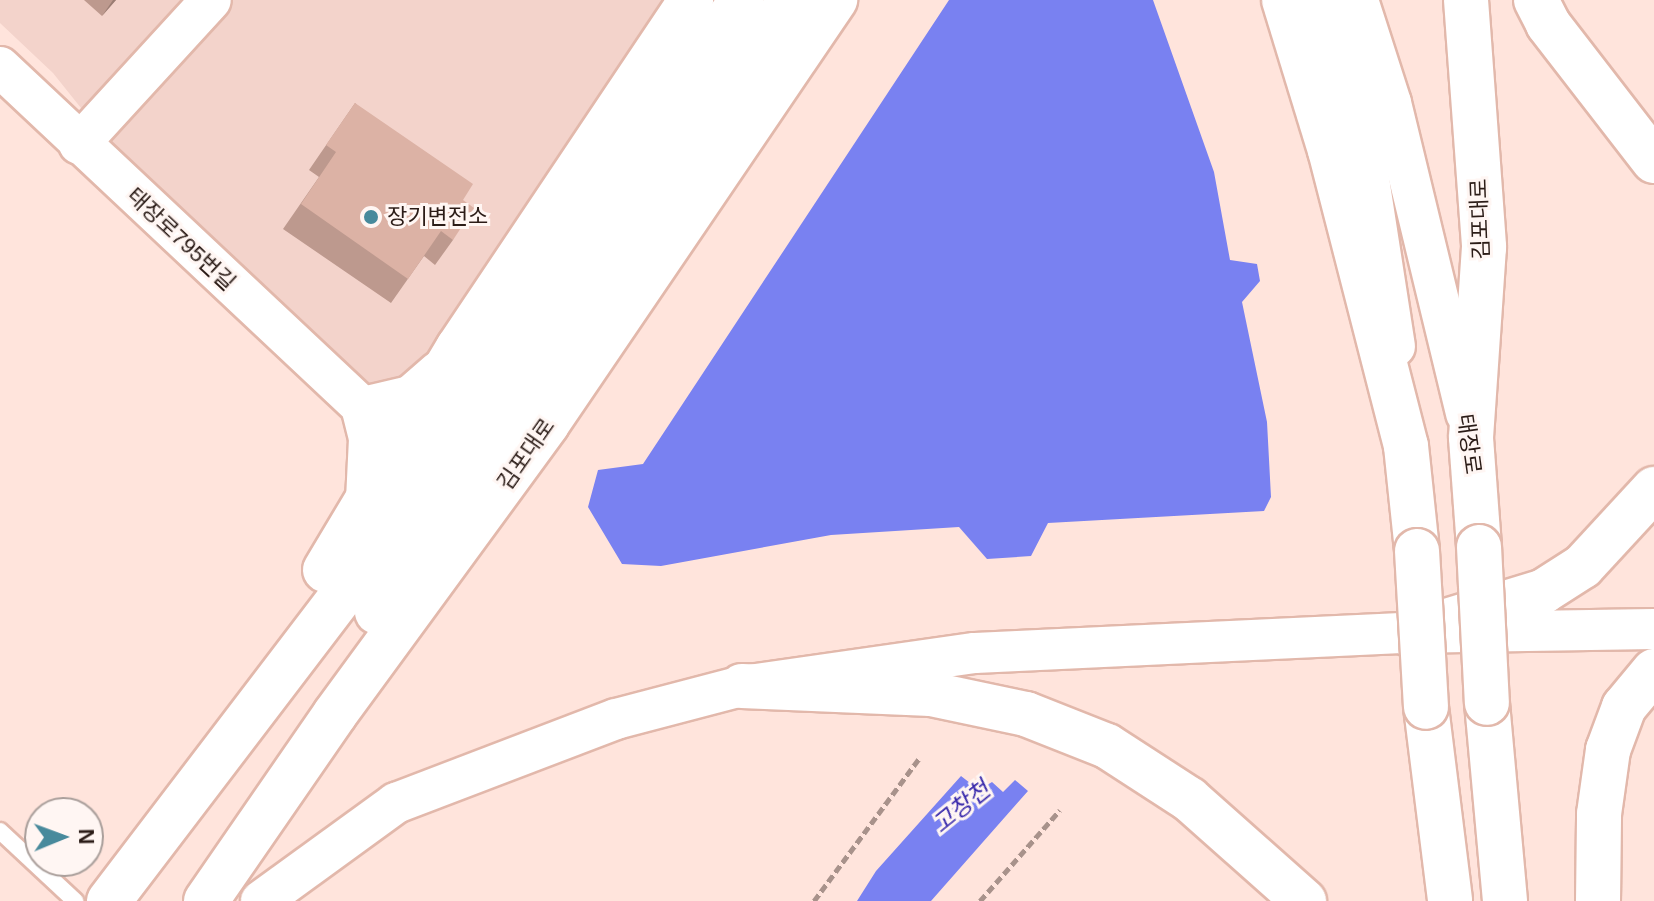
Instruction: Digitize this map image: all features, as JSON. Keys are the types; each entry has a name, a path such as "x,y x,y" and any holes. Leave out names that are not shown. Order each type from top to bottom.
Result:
{"main road":[{"path":"164,826 367,503 448,367 691,0"},
{"path":"109,901 164,826 252,720 353,581 741,0"},
{"name":"김포대로","path":"171,901 396,584 790,0"},
{"name":"김포대로","path":"206,901 335,714 538,437 835,0"},
{"path":"1284,0 1330,150 1406,446 1417,551 1426,707 1450,901"},
{"name":"김포대로","path":"1466,0 1484,247 1471,438"},
{"path":"1536,0 1548,24 1654,161"},
{"path":"367,503 371,438 364,409 411,398 448,367"},
{"name":"태장로","path":"1471,438 1487,703 1505,901"},
{"path":"1407,633 1544,591 1594,556 1654,489"},
{"path":"1598,901 1599,814 1608,750 1624,707 1654,671"},
{"path":"742,686 931,694 1026,714 1107,746 1189,799 1304,901"}],"street":[{"path":"79,144 211,0"},
{"path":"1319,0 1363,140 1388,285 1406,446"},
{"name":"태장로","path":"1358,0 1391,103 1471,438"},
{"name":"태장로795번길","path":"0,67 364,409"},
{"path":"261,901 396,803 616,719 742,686 975,653 1407,633 1654,629"}],"lane":[{"path":"0,831 75,901"}],"path":[{"path":"814,901 920,757"},
{"path":"980,901 1060,810"}],"shaded area":[{"path":"0,0 669,0 421,372 381,386 361,382 133,173 53,73 0,23"}],"water":[{"path":"949,0 1153,0 1214,172 1230,260 1257,264 1260,281 1242,302 1267,422 1271,497 1264,511 1048,523 1031,556 987,559 959,527 831,535 661,566 622,564 588,507 598,470 643,464"},
{"name":"고창천","path":"961,776 979,790 992,782 1003,792 1015,780 1028,791 931,901 857,901 876,871"}],"building":[{"name":"장기변전소","path":"355,103 473,184 463,200 474,208 453,240 441,231 408,279 301,204 336,152 326,145"}],"place":[{"name":"장기변전소","path":"371,217"}]}
